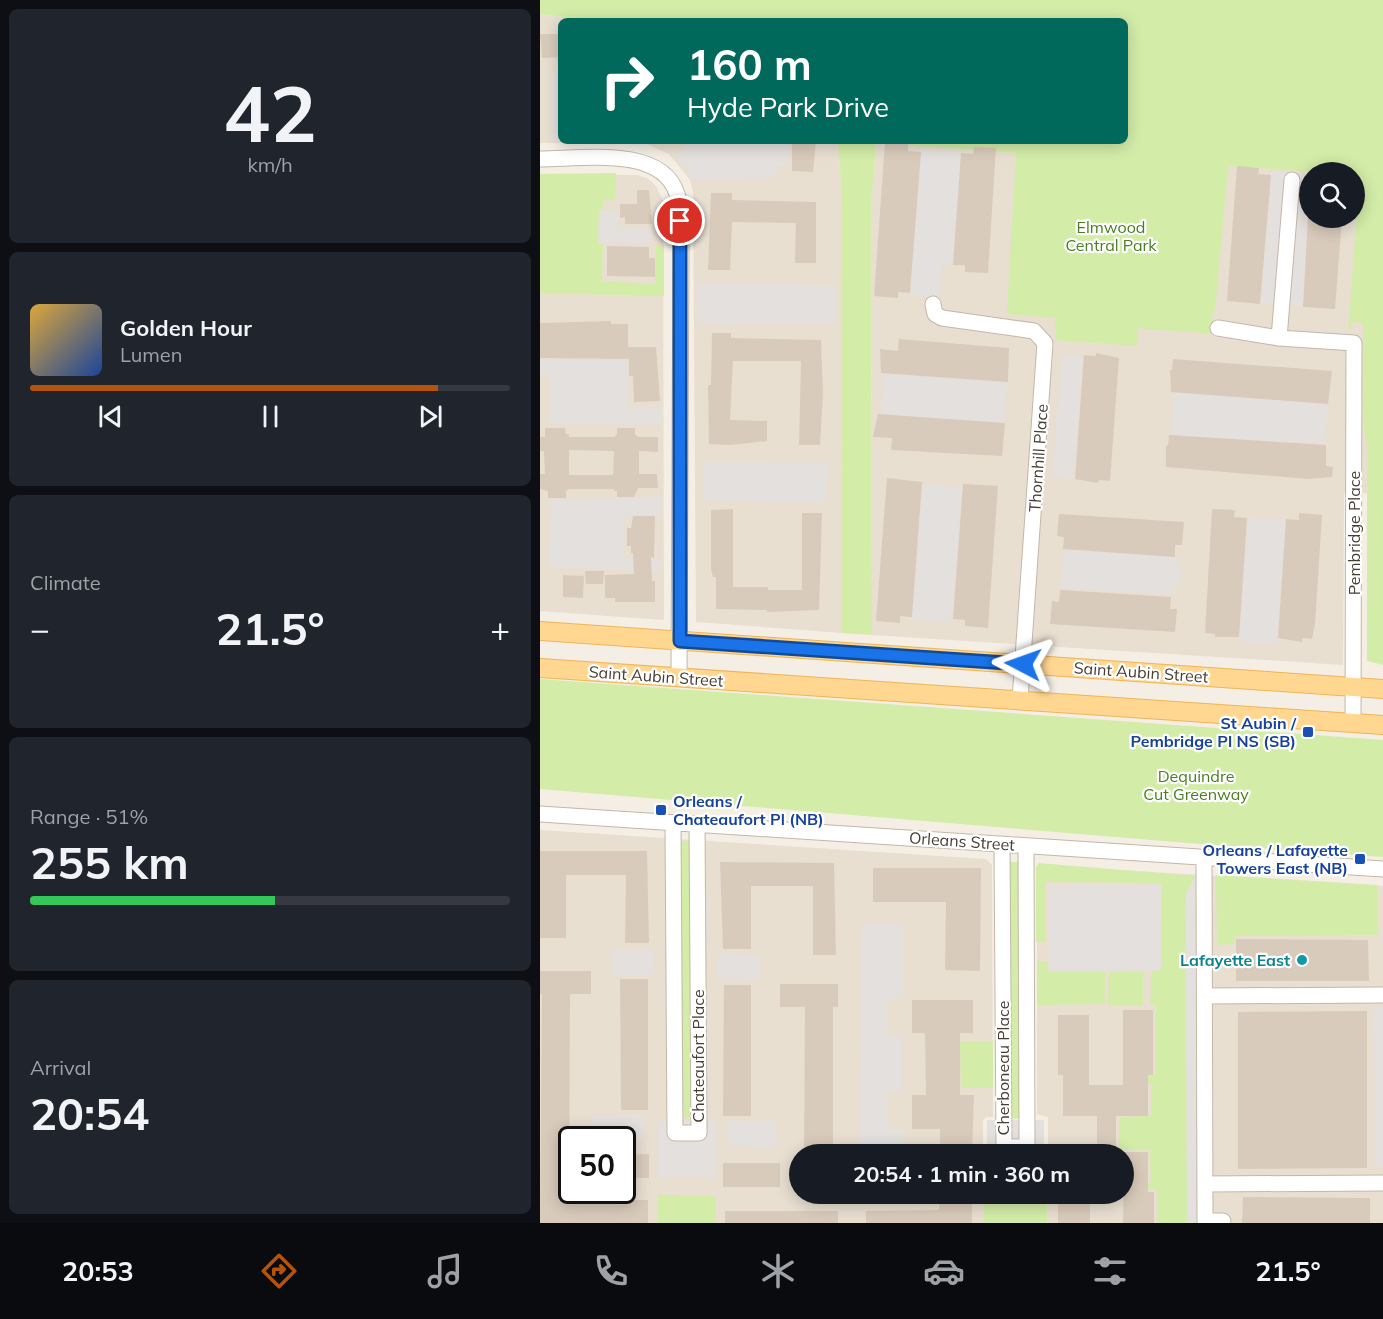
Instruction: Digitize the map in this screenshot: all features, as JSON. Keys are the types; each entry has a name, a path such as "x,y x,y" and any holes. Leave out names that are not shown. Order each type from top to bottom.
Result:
{"main road":[{"name":"Saint Aubin Street","path":"540,631 1383,689"},
{"name":"Saint Aubin Street","path":"540,668 1383,725"}],"street":[{"path":"540,159 641,160 662,171 677,192 681,235 679,677"},
{"path":"1218,328 1279,338 1292,180"},
{"name":"Thornhill Place","path":"933,303 935,314 942,318 1026,329 1041,336 1045,343 1020,700"},
{"name":"Pembridge Place","path":"1279,338 1354,343 1353,723"},
{"name":"Orleans Street","path":"540,814 1383,869"},
{"name":"Chateaufort Place","path":"673,823 675,1133 699,1133 697,824"},
{"name":"Cherboneau Place","path":"1002,844 1004,1147 1027,1146 1026,846"},
{"path":"1204,859 1205,1221 1223,1221"},
{"path":"1204,996 1383,995"},
{"path":"1205,1184 1383,1183"}],"shaded area":[{"path":"540,14 570,18 558,18 558,143 540,143"},
{"path":"551,74 558,74 558,141 551,141"},
{"path":"646,144 838,144 841,184 842,633 696,622 693,192 690,180 669,154"},
{"path":"686,144 787,144 787,165 775,165 775,178 689,179 689,168 672,153 686,152"},
{"path":"876,144 1016,153 1009,311 1057,316 1136,346 1138,328 1225,165 1299,170 1299,228 1365,228 1365,175 1367,175 1369,493 1344,493 1343,665 872,635 871,207"},
{"path":"922,149 963,153 953,264 942,264 939,298 909,295"},
{"path":"1271,171 1299,173 1299,228 1311,228 1305,306 1261,303"},
{"path":"540,174 637,175 647,178 656,186 663,201 664,620 540,611"},
{"path":"600,211 618,211 618,228 652,229 652,243 600,242"},
{"path":"697,284 836,285 836,323 698,323"},
{"path":"1062,355 1083,357 1073,478 1052,477"},
{"path":"540,360 627,360 627,408 662,409 662,425 549,423 550,373 540,373"},
{"path":"884,374 1007,383 1004,423 881,414"},
{"path":"1174,392 1327,403 1325,444 1171,435"},
{"path":"704,461 827,462 826,502 703,500"},
{"path":"923,484 963,487 951,622 911,619"},
{"path":"662,497 662,515 625,515 624,558 662,558 662,572 548,566 551,500"},
{"path":"1248,517 1286,519 1277,645 1239,642"},
{"path":"1063,550 1177,557 1177,566 1181,567 1180,586 1174,586 1174,595 1060,588"},
{"path":"540,830 986,859 992,865 993,1117 986,1117 983,1121 983,1144 789,1144 789,1204 984,1204 984,1223 540,1223"},
{"path":"1037,865 1383,886 1383,1223 1047,1223 1048,1204 1134,1204 1134,1144 1048,1144 1048,1117 1037,1114"},
{"path":"1195,876 1212,878 1214,1223 1187,1223 1186,895"},
{"path":"1049,885 1161,885 1161,970 1049,971"},
{"path":"862,923 903,923 902,998 887,999 887,1036 902,1036 902,1092 887,1092 887,1129 903,1130 903,1144 860,1144"},
{"path":"612,949 654,949 654,975 612,975"},
{"path":"718,954 761,955 760,979 717,978"},
{"path":"1374,1008 1383,1008 1383,1166 1375,1166"},
{"path":"592,1115 644,1115 644,1139 636,1139 636,1126 592,1126"},
{"path":"987,1120 1044,1120 1044,1144 987,1144"},
{"path":"658,1121 715,1121 715,1178 658,1178"},
{"path":"728,1121 776,1122 775,1147 727,1146"}],"green space":[{"name":"Elmwood Central Park","path":"540,0 1383,0 1383,665 1367,661 1367,445 1363,423 1363,323 1353,322 1348,332 1356,228 1365,228 1365,162 1299,162 1299,171 1228,166 1215,312 1212,312 1214,334 1138,328 1137,346 1056,340 1055,318 1007,314 1016,153 890,144 1128,144 1128,18 570,18 540,14"},
{"name":"Elmwood Central Park","path":"838,144 876,144 871,207 872,635 842,633 841,184"},
{"path":"616,173 615,200 603,200 603,209 599,210 598,244 603,244 602,281 655,284 656,245 664,245 664,296 540,293 540,174"},
{"name":"Dequindre Cut Greenway","path":"540,679 1383,740 1383,857 540,789"},
{"path":"680,841 691,841 692,1118 681,1118"},
{"path":"1009,862 1019,862 1021,1117 1015,1119 1011,1118"},
{"path":"1039,863 1195,876 1186,895 1187,1223 1157,1223 1157,1190 1144,1189 1145,1183 1151,1182 1150,1150 1134,1149 1134,1144 1119,1144 1119,1117 1151,1116 1151,1084 1145,1083 1145,1075 1156,1074 1156,1005 1150,1004 1152,971 1161,970 1162,883 1045,882 1045,942 1036,942 1036,867"},
{"path":"1216,875 1377,885 1377,935 1235,936 1234,944 1217,945"},
{"path":"1037,961 1048,961 1048,972 1105,972 1105,1004 1037,1005"},
{"path":"1109,972 1143,972 1143,1005 1108,1005"},
{"path":"960,1041 993,1041 993,1088 961,1088"},
{"path":"658,1195 716,1196 716,1223 658,1223"},
{"path":"984,1204 1048,1204 1047,1223 984,1223"}],"building":[{"path":"540,34 558,34 558,57 542,58"},
{"path":"792,144 816,144 813,172 792,171"},
{"path":"885,144 908,144 908,151 921,152 910,293 898,292 898,298 874,296"},
{"path":"974,147 996,148 988,273 965,272 965,265 953,265 961,153 973,154"},
{"path":"1237,166 1259,168 1258,174 1271,175 1260,304 1227,301"},
{"path":"637,190 649,190 652,224 625,224 625,217 620,218 620,204 637,204"},
{"path":"711,193 732,193 732,200 816,202 816,263 795,263 796,223 732,222 730,270 708,270"},
{"path":"1307,228 1341,228 1335,309 1303,307"},
{"path":"607,246 649,247 649,258 655,258 655,277 607,276"},
{"path":"611,321 611,324 628,324 628,347 656,347 660,401 634,402 633,376 629,376 629,359 540,358 540,323"},
{"path":"712,333 731,333 731,338 821,340 823,392 820,445 799,445 801,361 733,361 730,420 767,421 767,441 731,445 709,444 708,385 711,385"},
{"path":"899,339 1009,348 1008,382 881,373 880,349 898,351"},
{"path":"1096,353 1119,358 1110,481 1099,480 1098,483 1075,479 1084,355 1096,356"},
{"path":"1173,359 1332,371 1328,404 1171,392 1170,370 1172,370"},
{"path":"878,414 1005,423 1002,456 891,450 892,438 873,437"},
{"path":"545,428 565,428 569,437 614,437 617,434 617,428 635,428 635,434 638,437 658,437 658,452 639,451 639,474 657,474 658,488 638,488 634,497 617,497 617,491 614,489 569,489 566,491 566,498 548,498 548,491 540,489 540,474 545,474 544,451 540,451 540,437 545,437","holes":["569,450 614,451 613,475 569,475"]},
{"path":"1169,435 1326,445 1326,466 1333,467 1332,477 1308,479 1166,467 1166,445 1168,446"},
{"path":"887,478 922,482 912,617 900,616 900,623 876,621"},
{"path":"963,484 998,486 988,628 965,626 965,620 953,619"},
{"path":"733,509 733,587 768,587 768,590 802,590 802,513 822,513 819,610 767,612 767,610 716,609 716,577 713,577 711,569 711,510"},
{"path":"1212,509 1235,510 1234,517 1247,518 1239,637 1215,637 1215,634 1205,633"},
{"path":"1299,513 1322,515 1315,624 1312,639 1302,638 1302,642 1278,638 1286,519 1299,520"},
{"path":"1059,514 1184,522 1182,545 1175,545 1175,557 1063,549 1064,537 1057,536"},
{"path":"633,516 655,516 654,558 651,557 652,581 655,581 655,602 615,602 615,598 605,598 605,575 634,574 633,553 631,553 631,546 627,546 627,528 631,528"},
{"path":"585,571 604,571 603,584 586,584"},
{"path":"563,575 584,576 583,598 563,597"},
{"path":"1060,590 1171,597 1170,609 1177,609 1175,632 1050,624 1052,601 1059,602"},
{"path":"540,851 647,851 649,943 625,943 626,875 566,875 566,938 540,938"},
{"path":"720,862 834,863 836,955 813,955 813,886 751,886 751,949 723,949"},
{"path":"873,868 981,868 980,971 945,970 946,902 873,902"},
{"name":"Lafayette East","path":"1236,939 1368,940 1369,981 1236,981"},
{"path":"540,971 591,971 591,994 570,994 569,1126 558,1126 558,1204 636,1204 636,1200 648,1200 648,1223 540,1223 542,994 540,994"},
{"path":"620,979 648,979 648,1110 621,1110"},
{"path":"780,984 838,984 838,1007 833,1007 833,1144 804,1144 805,1007 780,1007"},
{"path":"724,985 751,985 751,1116 723,1116"},
{"path":"912,1000 973,1000 973,1033 960,1033 960,1095 974,1095 972,1144 940,1144 940,1129 912,1129 912,1095 926,1095 925,1033 912,1033"},
{"path":"1123,1010 1153,1010 1153,1075 1148,1075 1148,1116 1116,1116 1116,1144 1097,1144 1097,1116 1063,1116 1063,1075 1058,1075 1058,1015 1089,1015 1089,1085 1123,1085"},
{"path":"1367,1011 1367,1168 1238,1169 1238,1012"},
{"path":"1134,1152 1148,1152 1148,1192 1154,1192 1154,1223 1123,1223 1123,1204 1134,1204"},
{"path":"636,1154 649,1154 649,1178 636,1178"},
{"path":"723,1163 780,1163 780,1187 723,1187"},
{"path":"1243,1197 1370,1198 1370,1223 1242,1223"},
{"path":"939,1204 972,1204 972,1223 866,1223 866,1211 939,1210"},
{"path":"1058,1204 1090,1204 1090,1223 1058,1223"},
{"path":"725,1211 838,1211 838,1223 725,1223"}],"place":[{"name":"St Aubin / Pembridge Pl NS (SB)","path":"1308,732"},
{"name":"Orleans / Chateaufort Pl (NB)","path":"661,810"},
{"name":"Orleans / Lafayette Towers East (NB)","path":"1360,859"},
{"name":"Lafayette East","path":"1302,960"}],"route":[{"path":"680,221 680,641 1023,664"}]}
